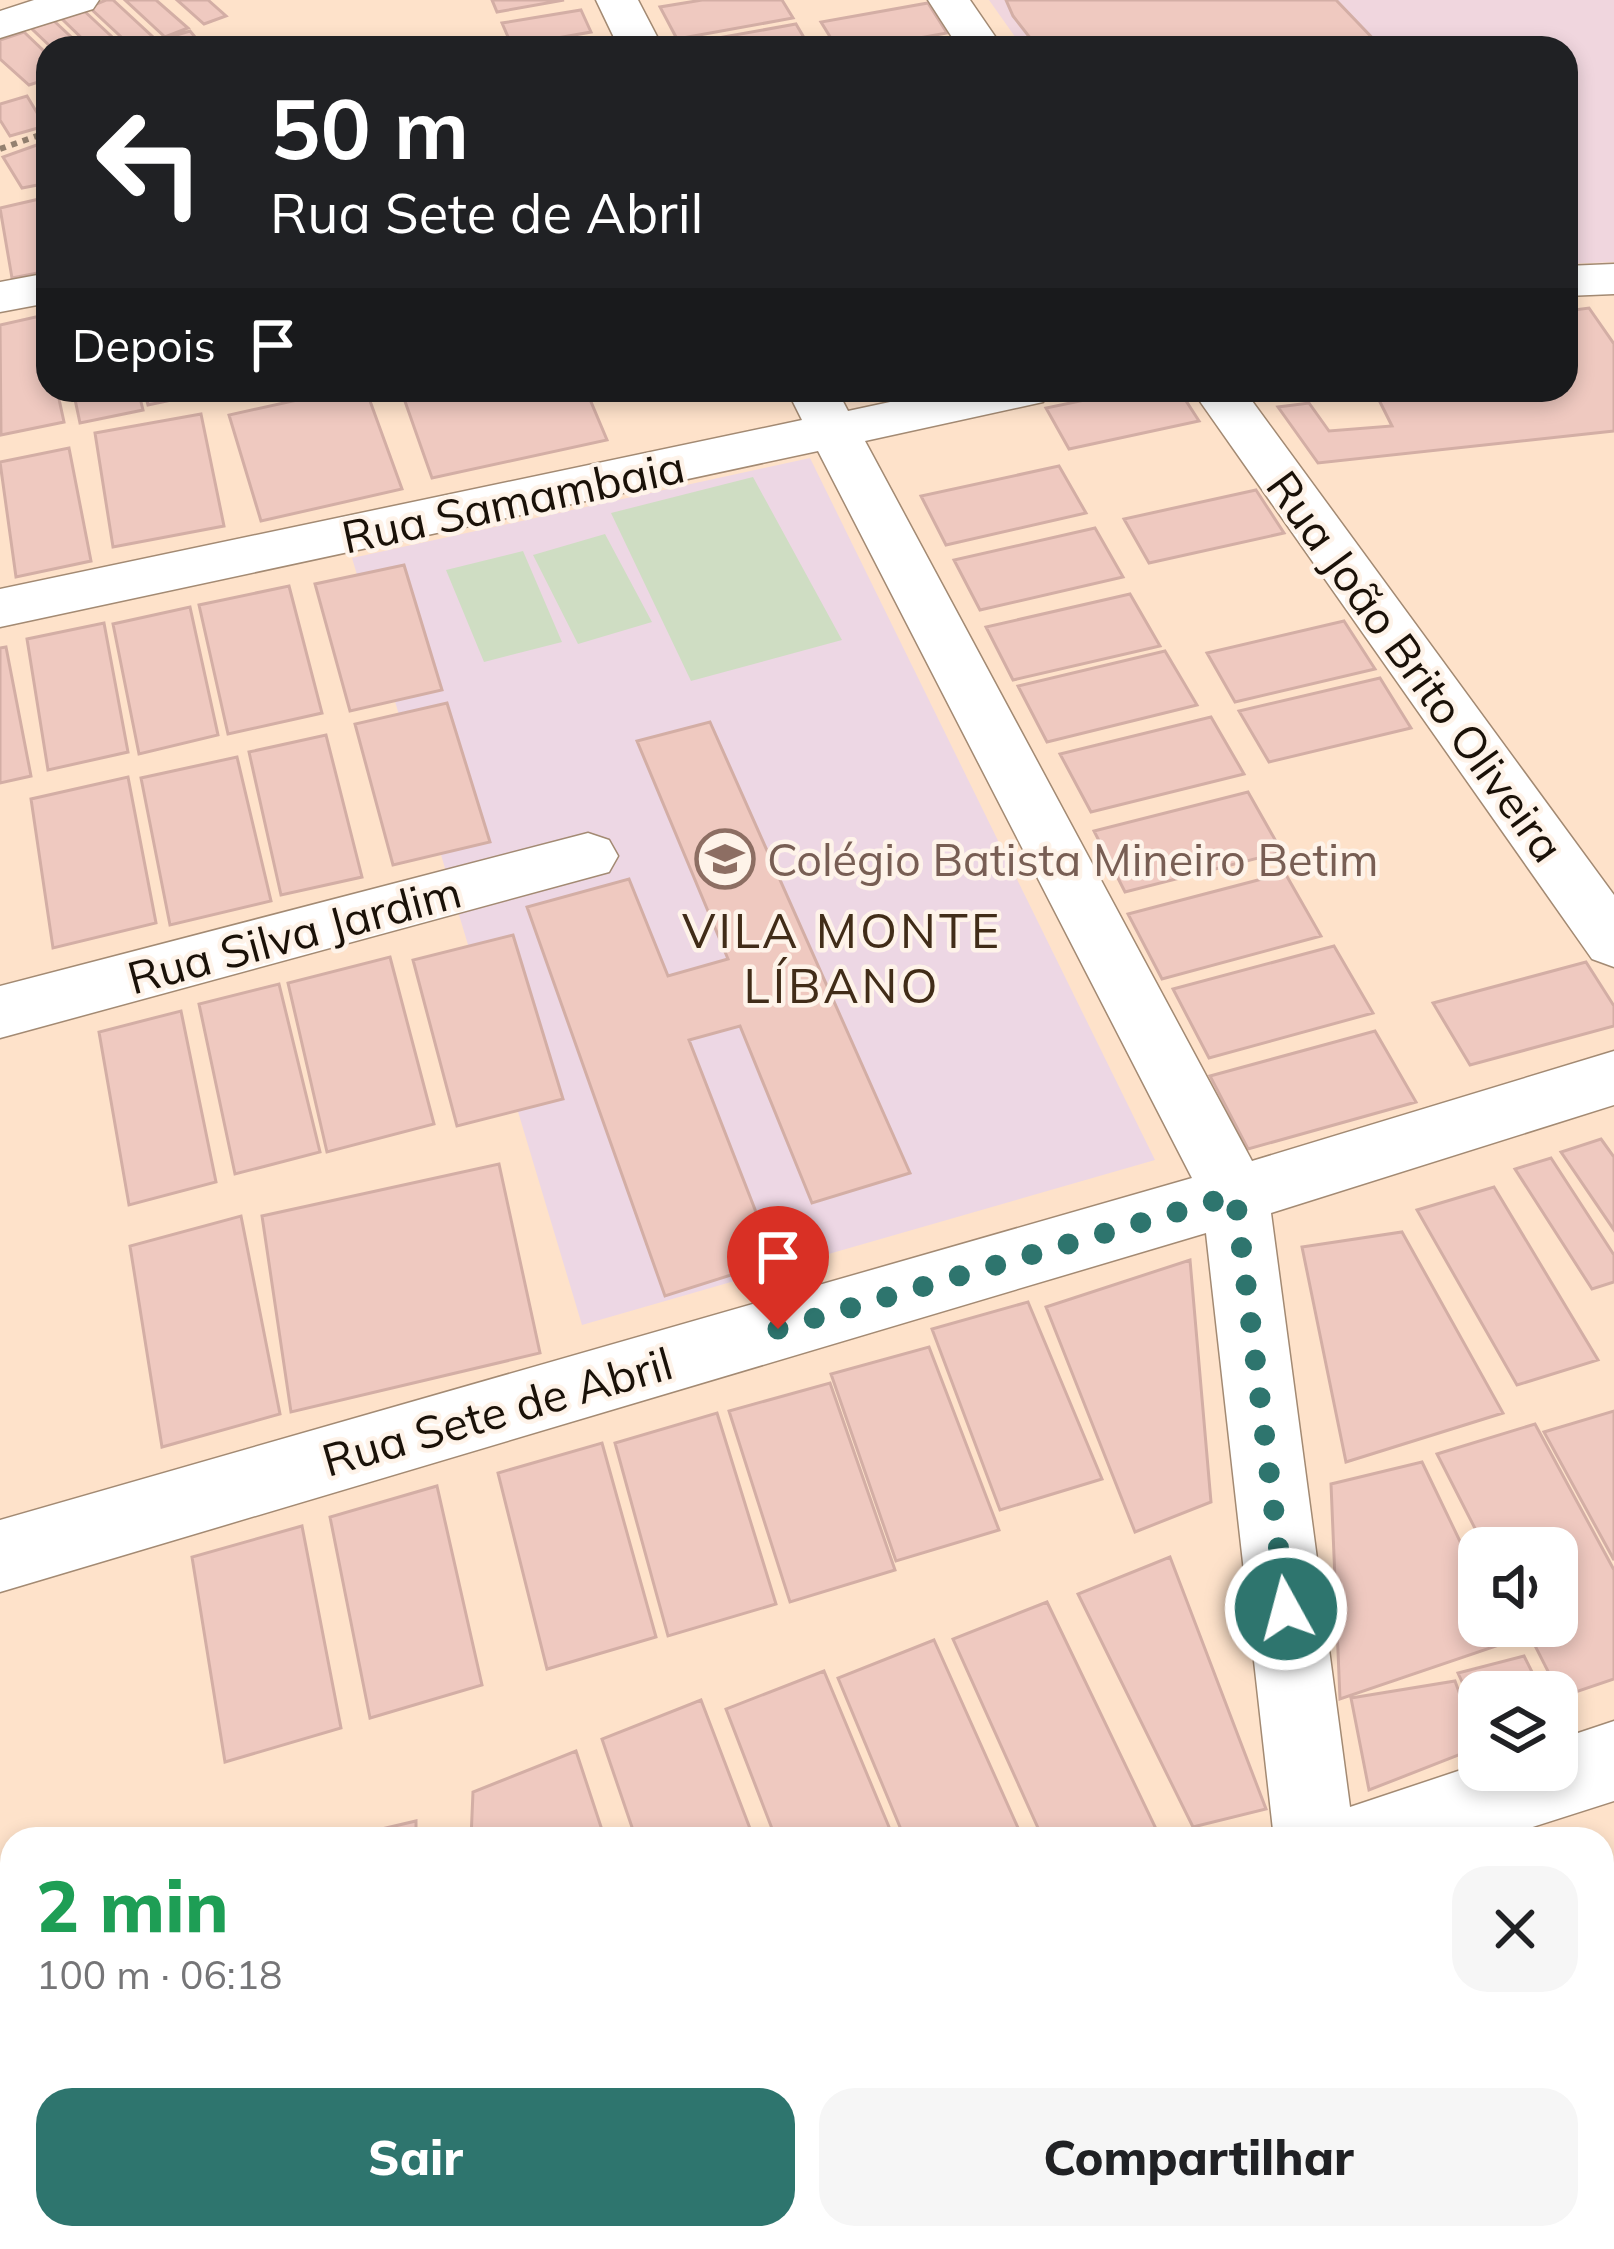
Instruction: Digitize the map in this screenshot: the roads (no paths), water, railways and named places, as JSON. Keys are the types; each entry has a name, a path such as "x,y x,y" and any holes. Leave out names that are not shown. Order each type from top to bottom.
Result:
{"street":[{"path":"0,26 78,0"},
{"path":"617,0 635,36"},
{"path":"949,0 973,36"},
{"path":"1578,280 1614,278"},
{"path":"0,297 36,290"},
{"name":"Rua Samambaia","path":"0,608 823,412 915,402"},
{"name":"Rua João Brito Oliveira","path":"1226,402 1614,942"},
{"path":"823,412 1235,1195 1313,1827"},
{"name":"Rua Silva Jardim","path":"0,1012 587,856"},
{"name":"Rua Sete de Abril","path":"0,1556 1235,1195 1614,1078"},
{"path":"1408,1827 1614,1760"}],"place":[{"name":"Colégio Batista Mineiro Betim","path":"725,859"}],"district":[{"name":"VILA MONTE LÍBANO","path":"842,958"}]}
